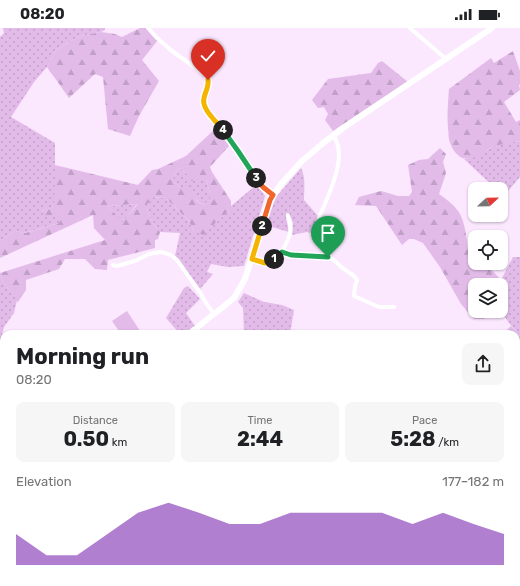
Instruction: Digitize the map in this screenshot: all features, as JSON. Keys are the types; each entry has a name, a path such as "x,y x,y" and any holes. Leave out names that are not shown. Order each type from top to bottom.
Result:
{"street":[{"path":"148,28 172,51 206,76 208,84 203,101 204,106 226,133 258,182 273,195"},
{"path":"410,28 446,59"},
{"path":"194,330 234,298 245,280 270,200 281,184 302,162 334,135 492,28"},
{"path":"319,218 332,187 339,162 338,146 334,135"},
{"path":"252,259 265,263 274,259 282,252 291,231 291,223 288,216"},
{"path":"113,265 117,266 135,262 149,254 161,252 171,255 177,260 202,294 206,303 214,314"},
{"path":"282,252 291,255 332,258 357,280 354,296 379,307 394,307"}],"green space":[{"path":"3,28 105,28 105,30 80,36 56,50 47,67 34,82 11,117 55,143 55,207 41,211 63,215 59,223 24,233 15,231 0,241 0,37 4,33"},
{"path":"140,28 147,28 158,40 142,60 159,81 139,116 130,136 108,129 103,77 95,74 69,98 47,67 56,50 80,36 101,32 115,34 122,37"},
{"path":"513,51 520,71 520,90 504,102 516,122 520,120 520,141 490,148 474,157 467,159 463,158 457,154 450,143 448,124 449,89 491,58 494,63"},
{"path":"382,61 408,82 333,131 325,120 328,114 324,107 318,108 312,100 328,79 371,73 378,63"},
{"path":"216,128 229,146 210,167 231,201 231,210 217,221 204,235 194,232 189,221 166,198 153,197 146,206 151,220 160,232 158,239 155,240 155,248 108,260 107,270 95,269 85,259 65,259 59,269 26,280 26,290 18,302 0,277 0,273 105,240 94,228 93,215 0,258 0,241 15,231 25,233 59,223 63,215 45,216 41,211 54,207 55,165 138,185 152,170 158,169 186,156","holes":["179,168 187,174 189,181 206,179 210,193 210,200 203,205 196,200 195,193 179,186 174,182 174,176","136,204 137,205 122,222 108,206"]},
{"path":"520,141 520,177 508,191 508,182 489,182 464,159 478,155 497,145"},
{"path":"440,148 446,154 443,162 446,173 439,194 456,208 462,220 468,251 468,270 492,270 499,278 468,278 468,312 461,304 440,267 423,243 414,239 409,239 402,245 376,206 355,205 359,197 381,191 398,196 409,196 412,192 408,165 419,160 428,159"},
{"path":"179,168 187,174 206,179 210,193 210,200 203,205 174,182 174,176"},
{"path":"301,168 304,180 304,200 318,216 310,233 307,232 292,235 293,223 289,213 286,213 286,218 289,232 265,225 276,197"},
{"path":"255,182 265,196 244,266 228,267 211,264 207,272 213,274 200,289 175,256 180,233 160,232 151,220 146,206 152,197 166,198 189,221 194,232 217,221 231,210 231,206 255,186"},
{"path":"137,204 122,223 108,206"},
{"path":"513,257 520,257 520,330 515,330 506,318 508,318 508,278 502,278 506,270 508,270 508,267"},
{"path":"0,277 17,300 14,313 3,330 0,330"},
{"path":"188,286 200,299 186,313 195,326 189,330 176,330 166,318 184,288"},
{"path":"244,293 264,302 282,305 294,310 291,330 244,330 243,308 238,302"},
{"path":"127,311 139,330 118,330 112,321"},
{"path":"473,318 485,318 484,319"},
{"path":"511,326 515,330 506,330"}],"route":[{"path":"208,80 208,86 203,101 204,106 226,133 258,182 273,195 267,209 252,259 265,263 274,259 282,252 291,255 328,257"}]}
